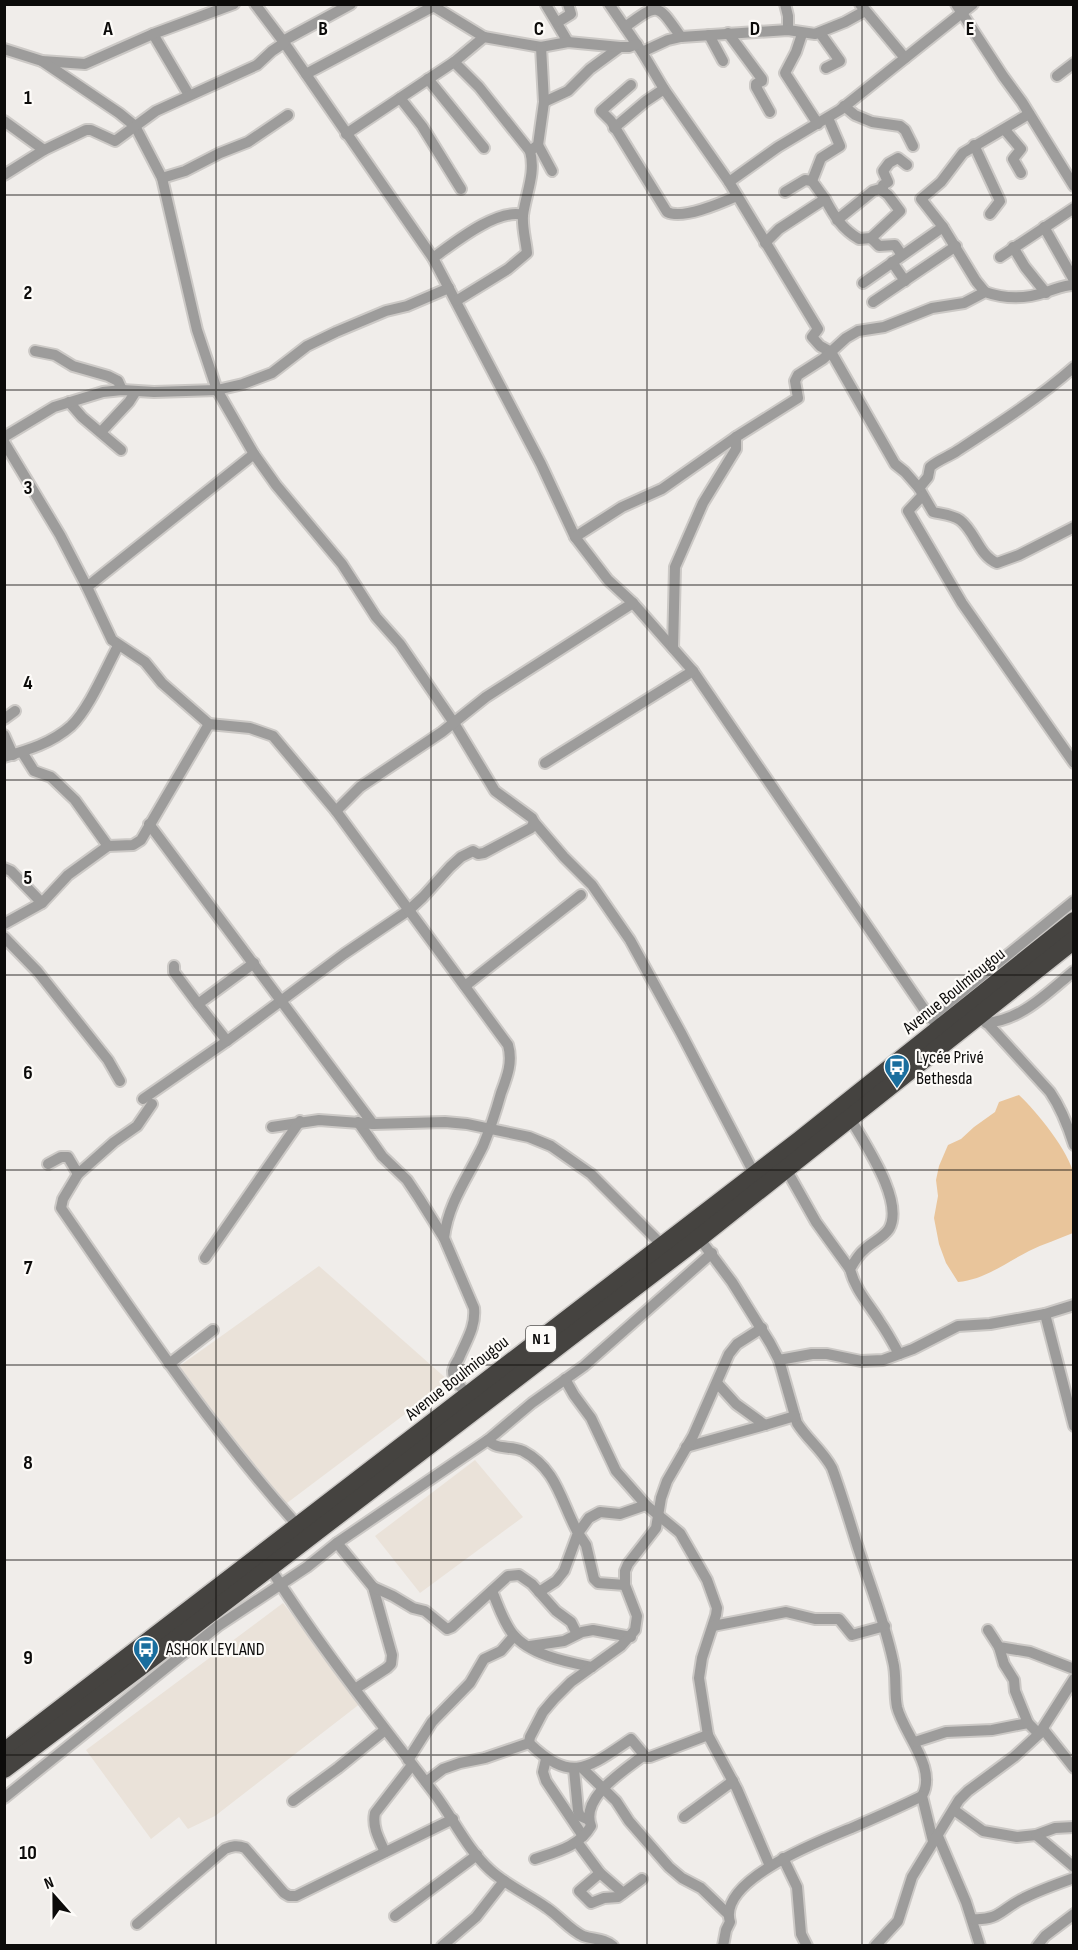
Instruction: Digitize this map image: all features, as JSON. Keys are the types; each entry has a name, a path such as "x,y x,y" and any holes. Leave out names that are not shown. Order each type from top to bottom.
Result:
{"highway":[{"name":"Avenue Boulmiougou","path":"5,1762 299,1527 755,1175 1074,921"},
{"name":"Avenue Boulmiougou","path":"5,1762 270,1568 699,1238 850,1118 939,1028 983,1019 1074,940"}],"street":[{"path":"4,49 42,61 85,64 153,34 234,4"},
{"path":"255,4 284,42 433,258 541,464 575,537 608,579 633,603 693,671 939,1028 1074,901"},
{"path":"4,175 44,150 86,129 115,141 156,111 256,65 284,42 351,4"},
{"path":"558,22 570,14 568,4"},
{"path":"609,4 664,89 729,182 818,328 812,337 820,346 831,352 895,464 905,472 933,512 957,518 992,561 997,563 1019,555 1074,527"},
{"path":"785,4 788,30"},
{"path":"729,182 778,147 844,106 905,58 959,9 973,4"},
{"path":"546,5 568,42"},
{"path":"306,74 431,6 484,37 541,46 568,42 620,48 639,48 681,37 729,33 788,30 802,34 820,33 862,8 905,58"},
{"path":"625,27 648,10 656,9 665,14 681,37"},
{"path":"959,9 1049,144 1057,161 1074,186"},
{"path":"729,33 762,80 756,84 756,87 770,112"},
{"path":"820,33 840,61 826,68"},
{"path":"153,34 189,95"},
{"path":"802,34 785,73 840,144 821,158 812,181"},
{"path":"709,35 723,61"},
{"path":"346,134 454,62 484,37"},
{"path":"456,301 525,257 527,253 523,216 544,102 541,46"},
{"path":"544,102 568,91 590,69 620,48"},
{"path":"42,61 119,112 135,126 162,178 197,330 217,390 254,454 282,493 342,564 376,617 400,644 454,723 495,790 532,818 564,857 592,885 630,940 755,1175"},
{"path":"454,62 534,148 552,171"},
{"path":"1057,76 1074,63"},
{"path":"428,79 484,148"},
{"path":"632,85 601,111 611,121 668,212 679,215 737,196"},
{"path":"614,128 664,89"},
{"path":"400,98 422,126 461,189"},
{"path":"844,106 855,115 872,123 900,126 905,130 913,146"},
{"path":"1029,114 963,153 941,182 921,199 944,227 985,292 1005,298 1046,293 1061,286 1074,285"},
{"path":"162,178 185,171 248,142 288,115"},
{"path":"4,121 44,150"},
{"path":"1005,130 1021,149 1013,159 1022,173"},
{"path":"974,145 1000,201 990,214"},
{"path":"883,190 883,186 888,182 884,168 898,158 907,165"},
{"path":"785,192 805,180 812,181 837,220 849,234 859,239 871,238 900,211 883,190"},
{"path":"837,220 873,191 883,190"},
{"path":"765,243 779,230 825,199"},
{"path":"1000,257 1074,208"},
{"path":"433,258 494,219 516,213 523,216"},
{"path":"863,283 944,227"},
{"path":"1044,228 1074,280"},
{"path":"871,238 879,246 895,245 902,255"},
{"path":"873,302 956,246"},
{"path":"1013,248 1046,293"},
{"path":"892,262 905,281"},
{"path":"4,436 48,410 82,397 122,390 217,390 243,384 272,373 307,346 330,334 449,288"},
{"path":"575,537 622,507 662,489 736,437 798,398 795,381 798,375 824,359 846,338 858,331 884,327 932,309 964,303 985,292"},
{"path":"35,351 55,355 73,366 108,376 121,385 122,390"},
{"path":"1074,367 1047,389 930,467 928,477 908,511 962,603 1074,763"},
{"path":"101,432 129,402 136,391"},
{"path":"69,402 121,450"},
{"path":"673,648 675,567 703,503 736,449 736,437"},
{"path":"4,442 60,535 87,586 106,630 118,646 144,662 162,682 209,724 250,728 273,736 336,811 508,1045 511,1055 510,1068 490,1128 452,1204 446,1221 444,1238"},
{"path":"87,586 254,454"},
{"path":"336,811 360,787 454,723 503,685 633,603"},
{"path":"13,755 36,748 71,725 81,714 118,646"},
{"path":"545,763 693,671"},
{"path":"4,719 15,711"},
{"path":"4,924 42,903 75,870 108,846 133,845 141,840 209,724"},
{"path":"4,735 13,755 34,771 51,777 75,800 108,846"},
{"path":"299,1527 232,1448 169,1364 61,1208 63,1199 78,1174 114,1142 137,1126 147,1102 344,954 408,910 461,857 473,851 478,854 484,853 531,828 534,822"},
{"path":"149,824 374,1124"},
{"path":"4,868 11,871 42,903"},
{"path":"465,986 581,895"},
{"path":"4,937 38,972 108,1060 120,1081"},
{"path":"198,1004 254,963"},
{"path":"174,966 174,972 228,1041"},
{"path":"983,1019 1003,1020 1023,1012 1074,971"},
{"path":"983,1019 1057,1102 1074,1144"},
{"path":"850,1118 882,1177 894,1215 887,1231 863,1251 850,1269"},
{"path":"272,1127 319,1119 374,1124 445,1122 490,1128 529,1137 550,1146 573,1161 608,1189 663,1246"},
{"path":"205,1258 300,1121"},
{"path":"358,1122 382,1156 407,1180 444,1238 474,1308 475,1318 472,1331 453,1371 456,1380 469,1394"},
{"path":"48,1164 65,1156 68,1157 78,1174"},
{"path":"786,1169 816,1222 850,1269 866,1303 899,1354"},
{"path":"699,1238 712,1253 762,1328 779,1360 795,1416 802,1431 825,1456 832,1468 885,1626 894,1664 897,1706 915,1742 927,1784 922,1796 935,1838 972,1919 980,1946"},
{"path":"4,1798 218,1626 281,1586 337,1544 488,1440 603,1351 712,1253"},
{"path":"779,1360 803,1355 827,1354 871,1362 899,1354 958,1326 981,1325 1045,1314 1074,1305"},
{"path":"1045,1314 1074,1426"},
{"path":"529,1743 539,1719 554,1699 571,1682 631,1637 635,1630 638,1616 624,1577 628,1564 656,1528 660,1515 661,1498 668,1481 732,1349 762,1328"},
{"path":"169,1364 213,1330"},
{"path":"565,1379 596,1427 616,1471 646,1505 680,1533 707,1580 717,1608 702,1658 699,1678 708,1735 733,1781 770,1866"},
{"path":"717,1383 736,1404 765,1425"},
{"path":"686,1447 795,1416"},
{"path":"488,1440 495,1447 519,1449 548,1473 559,1489 566,1509 586,1545 594,1579 598,1583 625,1585"},
{"path":"539,1592 556,1581 564,1571 578,1533 589,1518 600,1512 620,1514 646,1505"},
{"path":"337,1544 373,1587 392,1659 387,1668 355,1689"},
{"path":"270,1568 355,1689 490,1870 583,1936 594,1941 606,1941 613,1946"},
{"path":"373,1587 413,1608 425,1611 447,1629 508,1576 513,1575 525,1578 556,1611 571,1622 577,1635"},
{"path":"492,1591 504,1621 514,1636 527,1647 553,1657 592,1667"},
{"path":"713,1626 786,1612 815,1619 838,1619 852,1635 885,1626"},
{"path":"527,1647 564,1641 593,1630 631,1637"},
{"path":"988,1630 999,1647 1004,1664 1014,1680 1015,1691 1028,1723 1041,1732 1074,1768"},
{"path":"385,1852 375,1828 373,1820 375,1813 410,1762 432,1722 471,1683 484,1659 501,1651 514,1636"},
{"path":"999,1647 1033,1653 1074,1669"},
{"path":"875,1946 898,1921 912,1877 964,1794 995,1772 1041,1732 1068,1685 1074,1679"},
{"path":"915,1742 946,1732 992,1731 1028,1723"},
{"path":"292,1801 386,1730"},
{"path":"578,1768 602,1759 631,1739 644,1755 650,1757 708,1735"},
{"path":"426,1782 442,1769 529,1743"},
{"path":"529,1743 546,1759 578,1768 603,1789 669,1867 682,1878 701,1888 728,1914"},
{"path":"535,1859 573,1845 580,1839 591,1826 590,1809 603,1789 644,1755"},
{"path":"546,1759 543,1772 546,1781 600,1873 623,1893"},
{"path":"578,1768 578,1811 580,1816 589,1820"},
{"path":"684,1817 733,1781"},
{"path":"723,1946 730,1922 728,1914 731,1902 743,1888 770,1866 783,1858 922,1796"},
{"path":"954,1810 983,1831 1017,1837 1036,1835 1054,1828 1074,1827"},
{"path":"137,1924 231,1846 245,1848 284,1893 296,1896 453,1819"},
{"path":"1036,1835 1074,1867"},
{"path":"395,1916 477,1855"},
{"path":"783,1858 797,1887 801,1934 807,1946"},
{"path":"600,1873 580,1890 580,1894 591,1903 604,1898 618,1897 642,1879"},
{"path":"972,1919 993,1918 1023,1898 1074,1878"},
{"path":"442,1946 476,1917 504,1881"},
{"path":"1037,1946 1074,1914"}],"shaded area":[{"path":"1019,1095 1051,1132 1071,1166 1075,1190 1073,1233 1034,1248 977,1278 958,1282 946,1263 939,1244 934,1218 938,1196 936,1180 939,1166 948,1145 961,1139 995,1112 999,1102"},
{"path":"319,1266 449,1381 283,1506 178,1367"},
{"path":"475,1460 523,1517 420,1593 375,1536"},
{"path":"283,1603 361,1703 215,1816 188,1829 179,1817 151,1839 86,1750"}],"place":[{"name":"Lycée Privé Bethesda","path":"897,1090"},
{"name":"ASHOK LEYLAND","path":"146,1672"}]}
